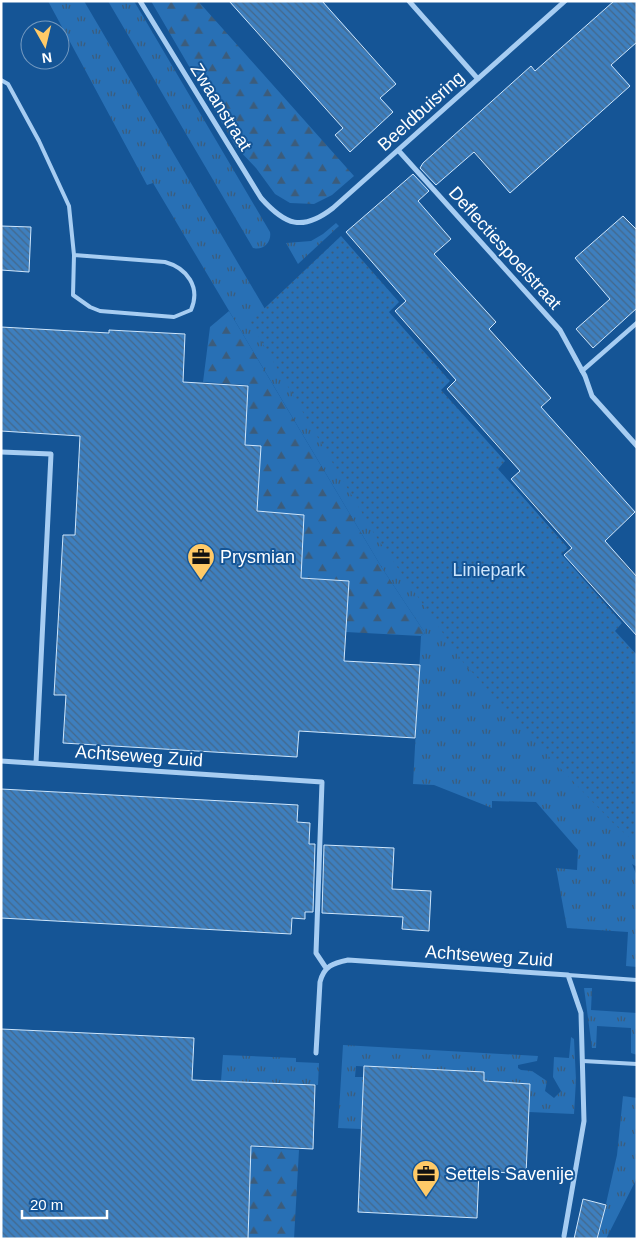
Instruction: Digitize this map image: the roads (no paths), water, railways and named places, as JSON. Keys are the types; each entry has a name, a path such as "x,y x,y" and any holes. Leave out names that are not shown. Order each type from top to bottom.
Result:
{"street":[{"name":"Zwaanstraat","path":"140,1 261,198 286,221"},
{"path":"408,1 478,79"},
{"name":"Beeldbuisring","path":"286,221 303,223 322,217 565,1"},
{"name":"Deflectiespoelstraat","path":"398,150 560,330 595,400 637,446"},
{"path":"582,372 637,323"},
{"path":"1,452 51,454 36,763"},
{"name":"Achtseweg Zuid","path":"1,761 322,782 316,953 326,968 348,960 568,976 581,1013 584,1121 564,1236"},
{"path":"316,1053 320,982 326,968"}],"lane":[{"path":"1,80 8,84 39,141 69,206 74,255 73,295 90,307 100,311 174,317 191,310 194,298 192,282 185,271 177,265 165,262 74,255"},
{"path":"568,976 637,980"},
{"path":"583,1061 637,1064"}],"place":[{"name":"Prysmian","path":"201,581"},
{"name":"Settels Savenije","path":"426,1198"}],"park label":[{"name":"Liniepark","path":"489,570"}]}
